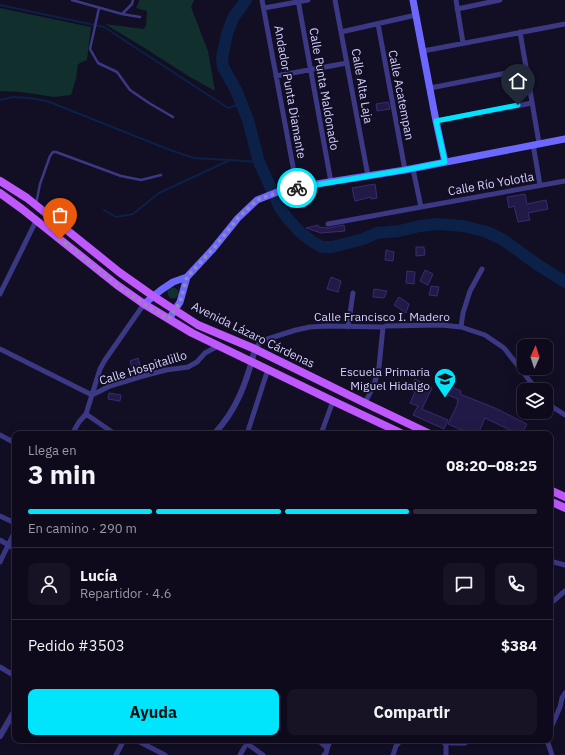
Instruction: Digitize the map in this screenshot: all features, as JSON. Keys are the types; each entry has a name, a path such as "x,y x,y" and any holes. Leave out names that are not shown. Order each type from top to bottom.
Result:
{"main road":[{"path":"413,0 445,162"},
{"path":"169,319 180,302 187,277 213,249 238,218 257,200 285,190 413,169 565,139"},
{"name":"Avenida Lázaro Cárdenas","path":"0,181 36,204 119,272 198,325 255,350 424,431"},
{"name":"Avenida Lázaro Cárdenas","path":"0,193 117,285 144,304 192,333 397,431"},
{"path":"144,304 173,282 187,277"},
{"path":"553,491 565,497"},
{"path":"553,503 565,508"}],"street":[{"name":"Andador Punta Diamante","path":"262,0 297,188"},
{"path":"264,8 308,0"},
{"name":"Calle Alta Laja","path":"335,0 368,176"},
{"path":"456,0 463,43"},
{"path":"457,9 500,0"},
{"name":"Calle Punta Maldonado","path":"298,1 330,182"},
{"path":"341,32 416,15"},
{"name":"Calle Acatempan","path":"378,24 405,170"},
{"path":"423,51 565,24"},
{"path":"520,32 532,103 540,185"},
{"path":"276,76 347,63"},
{"path":"430,88 527,69"},
{"path":"436,121 532,103"},
{"path":"413,169 421,206"},
{"name":"Calle Río Yolotla","path":"328,224 565,181"},
{"path":"0,294 36,221"},
{"path":"461,327 463,313 470,290 482,269"},
{"path":"348,326 353,293"},
{"path":"74,431 86,414 100,369 144,304"},
{"name":"Calle Francisco I. Madero","path":"255,350 261,341 310,327 461,327 485,335 504,348 532,383"},
{"path":"365,404 374,385 379,367 383,327"},
{"name":"Calle Hospitalillo","path":"92,395 110,386 143,376 166,370 188,367 197,362 205,353 218,346"},
{"path":"0,349 92,395"},
{"path":"217,431 223,425 241,393 255,350"},
{"path":"248,431 268,369"},
{"path":"322,431 333,401"},
{"path":"553,407 565,415"},
{"path":"86,414 111,431"},
{"path":"0,435 12,441"},
{"path":"0,516 12,522"},
{"path":"0,562 12,537"},
{"path":"0,540 12,547"},
{"path":"553,562 565,565"},
{"path":"553,602 565,592"},
{"path":"0,667 12,674"},
{"path":"553,723 565,693"},
{"path":"0,736 12,715"},
{"path":"116,755 122,743"},
{"path":"142,743 165,755"},
{"path":"240,755 245,743"},
{"path":"248,743 263,755"},
{"path":"320,743 326,753"},
{"path":"326,753 329,743"},
{"path":"393,755 398,743"},
{"path":"445,743 446,755"},
{"path":"451,743 465,743"},
{"path":"548,743 552,755"}],"lane":[{"path":"72,0 98,8 140,17"},
{"path":"122,14 132,4 133,0"},
{"path":"98,8 90,49 98,63 117,72 130,90 148,103 173,117"},
{"path":"36,204 40,184 50,156 53,152 121,176 141,180 161,175"}],"green space":[{"path":"139,0 194,0 191,7 208,51 215,91 105,24 144,29 146,25 147,11 136,8"},
{"path":"0,8 91,27 87,60 78,64 76,79 71,95 54,97 21,92 0,91"},
{"path":"173,287 177,289 179,293 177,297 173,299 169,297 167,293 169,289"}],"building":[{"path":"388,102 390,109 377,111 376,104"},
{"path":"375,184 377,198 371,199 371,197 355,201 352,188"},
{"path":"525,194 527,204 546,200 548,209 528,213 530,220 518,222 514,206 509,208 507,197"},
{"path":"318,225 319,227 328,228 344,225 345,231 321,233 306,228"},
{"path":"416,247 424,247 425,255 416,256"},
{"path":"386,250 394,252 393,261 385,260"},
{"path":"425,270 433,274 428,285 420,281"},
{"path":"407,271 415,272 414,284 406,283"},
{"path":"331,277 341,281 338,292 327,289"},
{"path":"431,286 439,287 437,296 429,295"},
{"path":"374,289 387,291 384,298 373,297"},
{"path":"399,297 409,304 406,313 394,305"},
{"path":"138,358 142,372 134,375 130,361"},
{"path":"415,379 432,388 422,409 448,420 444,429 413,415 418,406 410,403 415,392 410,390"},
{"path":"452,387 461,391 460,394 495,408 527,424 524,431 512,431 485,418 479,431 464,431 448,424 457,405 458,399 448,395"},
{"path":"109,393 121,395 120,401 108,399"}],"waterway":[{"path":"246,0 233,18 227,34 222,58 223,67 236,90 248,120 259,162 280,208 301,233 322,247 332,247 363,239 377,233 399,231 420,226 438,224 463,226 487,232 502,239 565,282"},
{"path":"0,5 104,27 228,108 241,104"},
{"path":"0,100 13,97 47,101 170,150 194,158 230,160"},
{"path":"104,210 116,217 133,214 159,193 230,160 259,162"}],"way so far":[{"path":"60,239 117,285 169,319 180,302 187,277 213,249 238,218 257,200 285,190 297,188"}],"place":[{"name":"Escuela Primaria Miguel Hidalgo","path":"445,398"}],"route":[{"path":"297,188 445,162 436,121 518,105"}]}
